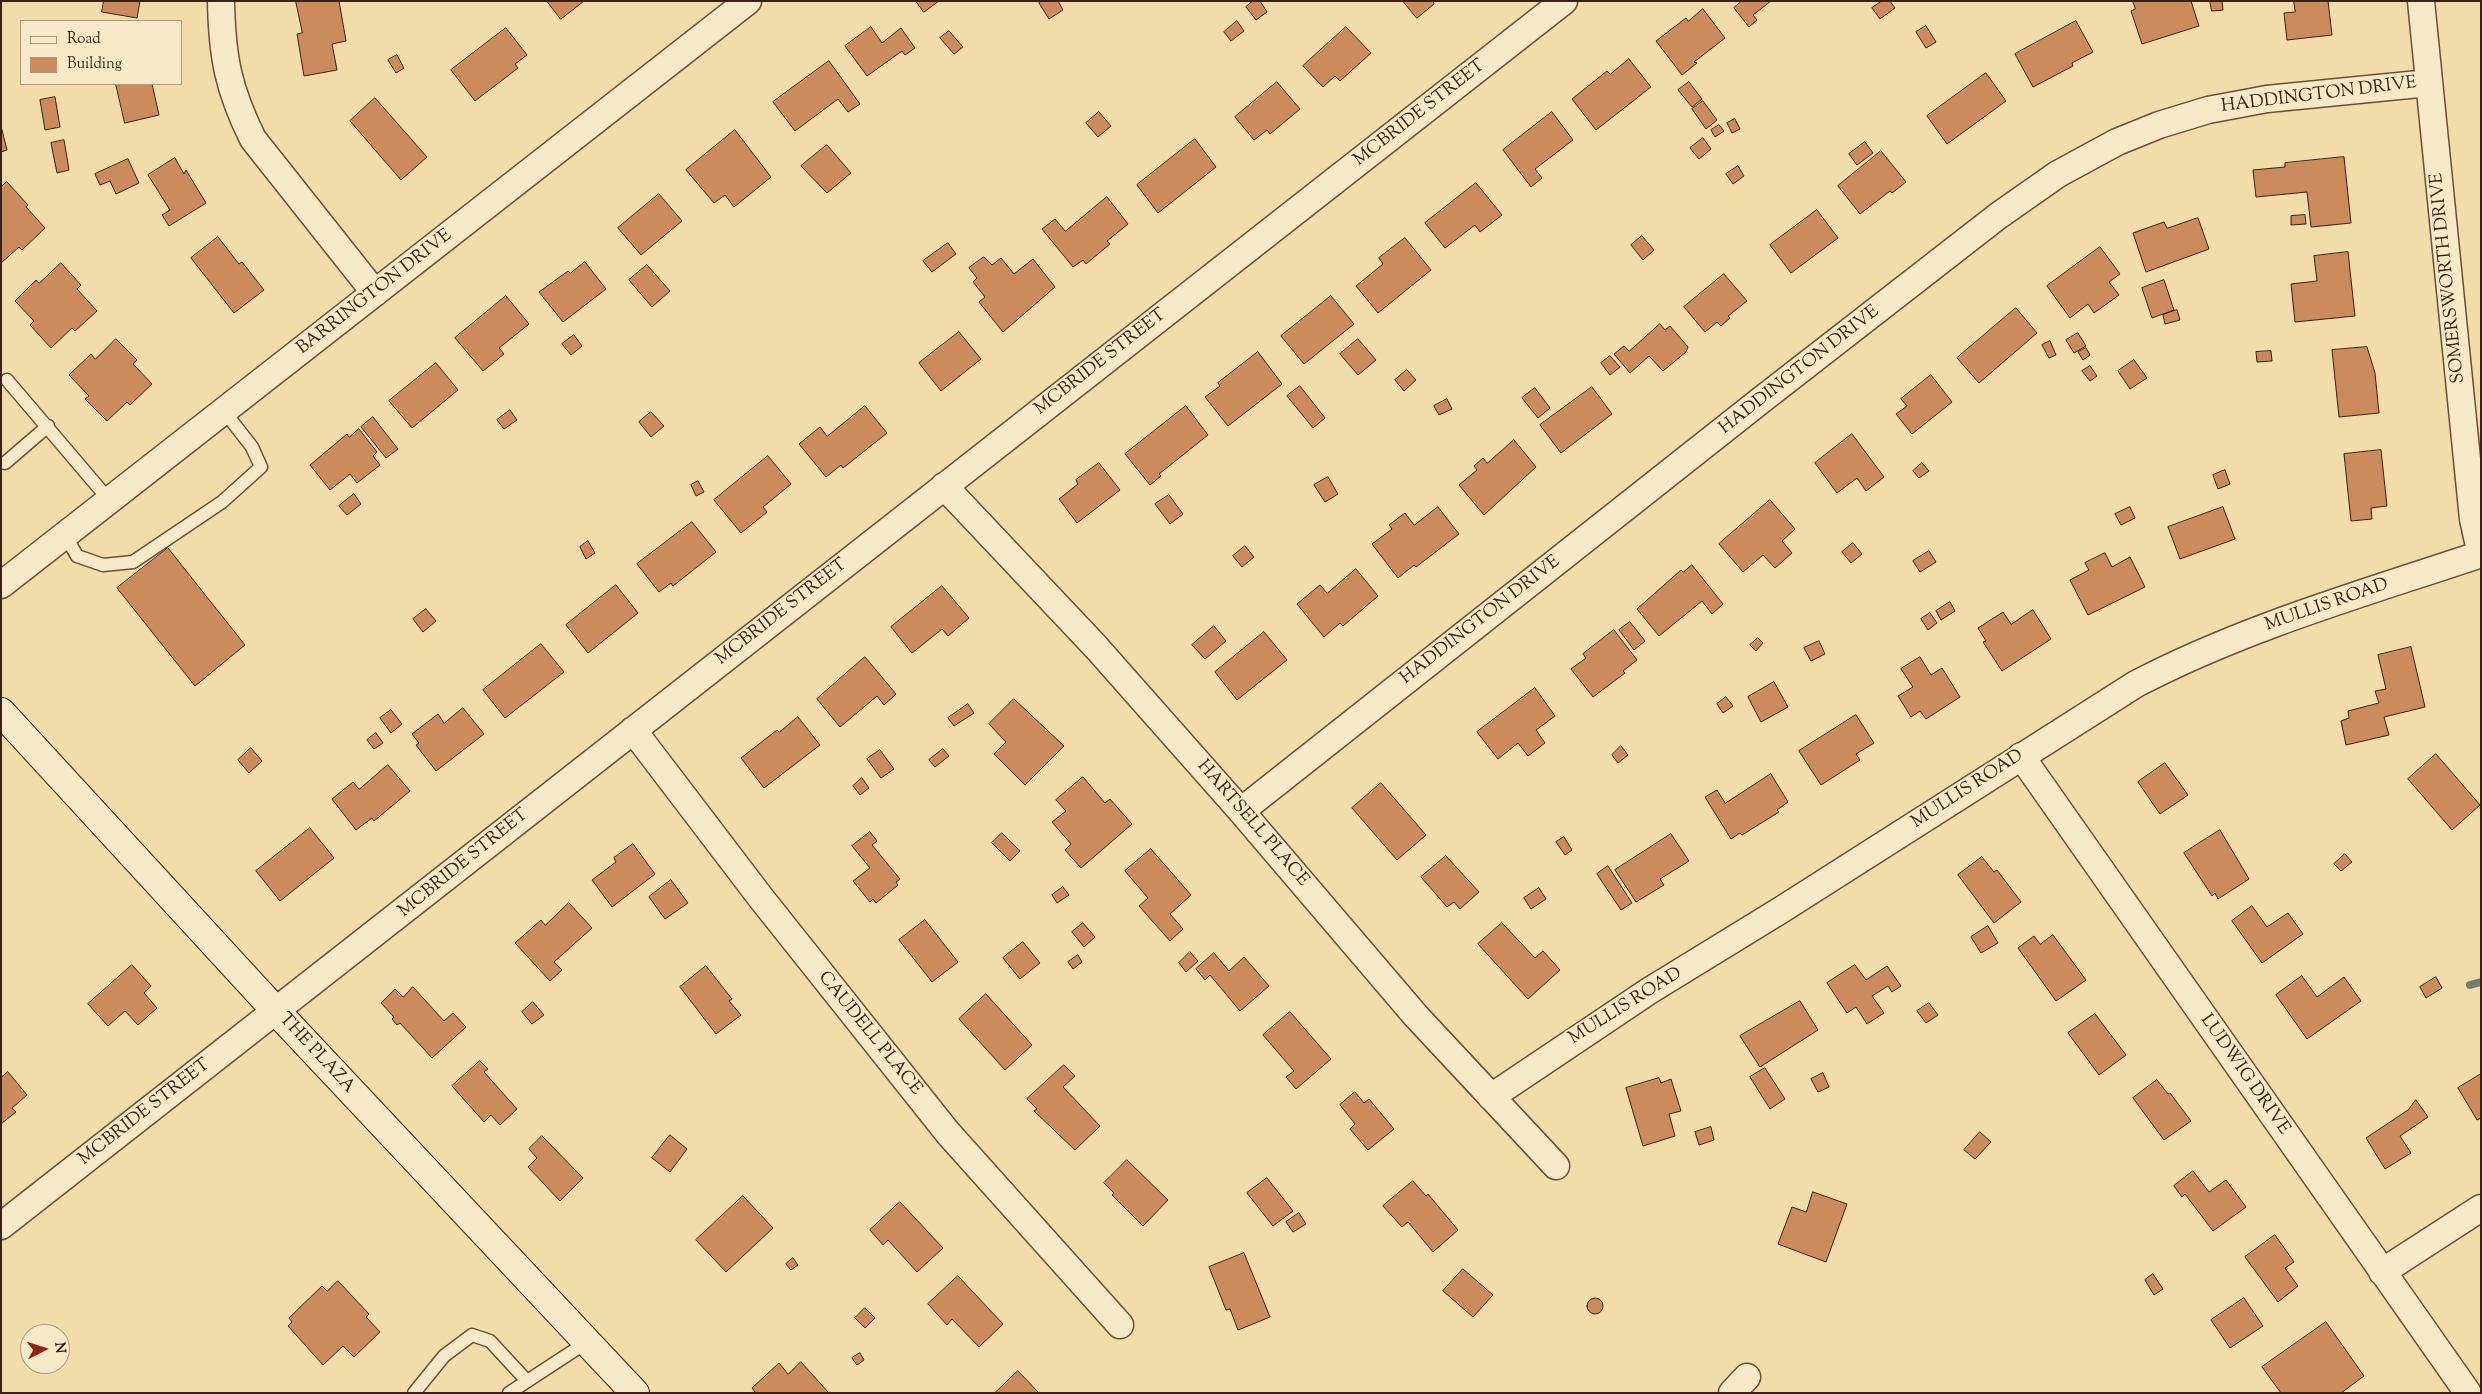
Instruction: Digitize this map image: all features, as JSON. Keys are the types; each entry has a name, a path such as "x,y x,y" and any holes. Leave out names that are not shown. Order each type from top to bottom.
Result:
{"main road":[{"name":"THE PLAZA","path":"1,712 276,1011 635,1393"}],"street":[{"path":"221,1 224,62 241,115 253,139 375,293"},
{"name":"BARRINGTON DRIVE","path":"1,585 748,1"},
{"name":"MCBRIDE STREET","path":"1,1226 1564,1"},
{"name":"SOMERSWORTH DRIVE","path":"2421,1 2429,83 2471,404 2473,519 2481,554"},
{"name":"HADDINGTON DRIVE","path":"1241,811 1760,401 1990,222 2058,174 2117,142 2159,124 2208,110 2267,99 2429,83"},
{"name":"HARTSELL PLACE","path":"944,486 1096,647 1241,811 1416,1016 1556,1166"},
{"name":"MULLIS ROAD","path":"1491,1097 1641,997 2136,684 2181,661 2229,640 2481,554"},
{"name":"CAUDELL PLACE","path":"633,730 761,898 948,1133 1120,1325"},
{"name":"LUDWIG DRIVE","path":"2021,756 2468,1393"},
{"path":"2382,1272 2481,1208"}],"lane":[{"path":"7,380 110,501"},
{"path":"66,535 77,556 103,566 133,562 222,502 261,467 252,447 224,411"},
{"path":"5,463 48,426"},
{"path":"414,1393 444,1356 472,1335 490,1341 528,1381"},
{"path":"509,1393 587,1342"}],"building":[{"path":"104,1 140,1 137,18 102,12"},
{"path":"296,1 339,1 346,41 332,44 337,70 304,76 297,34 302,33"},
{"path":"547,1 584,1 561,19"},
{"path":"916,1 939,1 924,12"},
{"path":"1042,1 1058,1 1063,10 1049,19 1039,3"},
{"path":"1253,1 1260,1 1267,12 1256,20 1246,7"},
{"path":"1403,1 1433,1 1434,4 1417,18"},
{"path":"1742,1 1771,1 1753,15 1757,20 1749,27 1734,8"},
{"path":"1882,1 1890,1 1895,8 1880,19 1872,8"},
{"path":"2133,1 2191,1 2199,26 2142,44 2131,11 2135,9"},
{"path":"2210,1 2222,1 2223,10 2212,11"},
{"path":"2294,1 2328,1 2332,35 2287,40 2284,13 2295,12"},
{"path":"1703,9 1725,38 1694,62 1697,63 1682,75 1656,41 1686,18 1688,21"},
{"path":"1237,21 1244,31 1231,41 1224,32"},
{"path":"2076,21 2093,52 2072,63 2073,66 2033,87 2015,54"},
{"path":"1926,26 1936,42 1926,48 1916,32"},
{"path":"871,27 882,43 901,28 915,48 905,55 902,51 867,76 845,46"},
{"path":"1346,27 1371,53 1340,81 1335,76 1323,87 1303,66"},
{"path":"506,28 527,55 515,64 518,68 475,101 451,70"},
{"path":"949,31 963,47 954,54 940,38"},
{"path":"397,55 404,68 396,73 388,60"},
{"path":"1629,59 1651,87 1596,130 1572,99 1607,71 1610,74"},
{"path":"829,61 860,104 848,112 838,99 795,131 773,102"},
{"path":"1986,73 2006,101 1947,144 1927,116"},
{"path":"1277,82 1300,109 1270,134 1267,130 1254,140 1235,117"},
{"path":"1689,82 1702,99 1692,107 1678,90"},
{"path":"116,85 152,85 159,115 125,123"},
{"path":"55,97 60,127 45,130 40,100"},
{"path":"375,98 427,157 401,180 350,121"},
{"path":"1703,101 1717,120 1706,129 1692,109"},
{"path":"1099,112 1111,126 1098,137 1086,123"},
{"path":"1552,112 1573,140 1535,169 1542,178 1531,187 1503,150"},
{"path":"1735,119 1740,129 1732,133 1727,123"},
{"path":"1719,125 1724,131 1715,137 1711,130"},
{"path":"1,126 7,150 1,152"},
{"path":"735,130 771,177 734,207 725,195 714,203 686,170"},
{"path":"1703,138 1711,149 1699,159 1690,148"},
{"path":"1195,139 1216,167 1158,213 1137,185"},
{"path":"64,140 69,170 57,173 51,143"},
{"path":"1865,142 1873,153 1857,165 1849,154"},
{"path":"827,145 851,173 827,193 801,166"},
{"path":"1881,151 1906,182 1892,193 1890,191 1860,214 1838,186"},
{"path":"2344,157 2351,223 2311,227 2307,192 2256,197 2253,170 2285,167 2285,163"},
{"path":"175,158 184,174 186,170 206,203 169,226 162,215 170,210 148,175"},
{"path":"128,159 139,183 116,194 110,181 100,185 95,174"},
{"path":"1738,166 1744,176 1733,184 1726,174"},
{"path":"7,182 28,205 26,207 45,228 22,250 19,247 1,263 1,187"},
{"path":"1476,183 1502,215 1480,232 1475,225 1445,248 1425,223"},
{"path":"659,194 682,221 641,255 618,228"},
{"path":"1107,197 1128,224 1107,241 1110,244 1086,264 1083,260 1073,267 1042,229 1055,219 1065,231"},
{"path":"1817,210 1838,238 1791,273 1770,245"},
{"path":"2305,215 2306,224 2291,225 2291,216"},
{"path":"2198,218 2209,249 2146,272 2133,233 2164,222 2167,228"},
{"path":"1642,236 1654,250 1643,260 1631,245"},
{"path":"218,237 239,264 242,262 264,290 234,313 191,258"},
{"path":"1405,238 1431,270 1378,313 1356,286 1383,264 1379,258"},
{"path":"948,243 956,254 932,272 923,261"},
{"path":"2100,247 2120,274 2109,282 2119,295 2094,313 2088,304 2070,318 2047,286"},
{"path":"2348,252 2355,316 2295,322 2291,284 2317,281 2314,256"},
{"path":"984,257 992,265 1001,258 1014,274 1033,259 1055,287 1003,332 979,302 985,297 973,282 977,278 969,268"},
{"path":"585,262 606,289 563,322 539,292 568,271 570,273"},
{"path":"61,263 81,285 77,289 97,311 75,331 72,328 51,348 30,325 34,321 15,301 36,280 39,283"},
{"path":"647,265 670,291 652,307 629,280"},
{"path":"1724,274 1747,301 1728,316 1730,318 1721,326 1717,322 1705,332 1684,307"},
{"path":"2164,280 2174,310 2152,318 2142,288"},
{"path":"506,296 529,324 499,348 504,354 483,371 455,338"},
{"path":"1331,296 1354,324 1304,364 1281,336"},
{"path":"2016,308 2037,333 1979,383 1957,358"},
{"path":"2177,310 2180,320 2165,324 2163,315"},
{"path":"1660,324 1665,330 1670,326 1688,347 1686,352 1663,371 1649,356 1630,373 1614,354 1624,346 1629,351"},
{"path":"959,332 981,359 941,391 919,363"},
{"path":"2078,333 2086,346 2074,353 2066,340"},
{"path":"574,335 582,346 571,355 562,344"},
{"path":"116,339 137,360 133,364 152,384 130,405 127,402 107,421 85,399 89,396 69,375 91,354 95,359"},
{"path":"1358,339 1376,360 1358,375 1340,354"},
{"path":"2050,341 2056,355 2049,358 2042,345"},
{"path":"2367,347 2375,373 2379,413 2339,417 2332,350"},
{"path":"2086,348 2090,355 2083,360 2078,352"},
{"path":"2271,351 2272,361 2257,362 2256,352"},
{"path":"1258,352 1282,384 1228,426 1205,397 1220,386 1218,383"},
{"path":"1610,356 1620,367 1610,375 1601,363"},
{"path":"2134,360 2147,378 2130,389 2118,371"},
{"path":"436,363 458,390 412,428 389,401"},
{"path":"2090,366 2097,376 2090,381 2082,371"},
{"path":"1407,370 1416,380 1404,391 1395,380"},
{"path":"1931,375 1952,402 1912,434 1896,414 1907,406 1901,399"},
{"path":"1300,386 1325,418 1313,428 1287,396"},
{"path":"1592,387 1612,414 1561,453 1540,425"},
{"path":"1535,388 1550,408 1538,418 1522,398"},
{"path":"1447,399 1452,409 1439,415 1434,406"},
{"path":"865,406 887,433 843,468 841,465 826,477 799,444 820,427 827,436"},
{"path":"1186,406 1208,435 1159,474 1161,476 1150,485 1125,454"},
{"path":"510,410 517,420 504,429 497,420"},
{"path":"651,412 664,426 651,437 639,422"},
{"path":"373,417 398,449 386,458 361,427"},
{"path":"359,429 377,452 373,456 380,465 357,483 350,474 330,490 310,465 347,434 349,437"},
{"path":"1852,434 1884,477 1866,491 1857,478 1837,493 1815,463"},
{"path":"1514,440 1536,467 1484,515 1459,485 1477,470 1474,466 1483,458 1487,463"},
{"path":"2381,450 2387,506 2371,508 2372,519 2351,521 2344,454"},
{"path":"768,456 791,484 763,507 767,512 741,533 714,500"},
{"path":"1099,463 1120,490 1077,523 1059,499 1078,484 1076,480"},
{"path":"1922,463 1929,471 1919,478 1913,471"},
{"path":"2225,470 2230,484 2218,489 2213,475"},
{"path":"1328,477 1338,494 1325,502 1314,485"},
{"path":"698,481 704,492 696,496 691,485"},
{"path":"354,494 361,504 347,515 339,506"},
{"path":"1169,495 1183,514 1170,524 1155,504"},
{"path":"1770,500 1795,529 1782,541 1792,553 1775,568 1763,555 1743,572 1719,544"},
{"path":"1438,507 1459,534 1416,567 1414,565 1398,578 1372,544 1392,529 1389,525 1405,513 1414,525"},
{"path":"2130,507 2135,518 2121,525 2115,514"},
{"path":"2223,507 2235,539 2180,559 2168,527"},
{"path":"692,522 716,552 673,586 671,583 659,592 637,564"},
{"path":"588,541 595,553 586,559 580,547"},
{"path":"1853,543 1862,554 1851,563 1842,552"},
{"path":"1245,546 1254,557 1242,567 1233,556"},
{"path":"168,548 245,645 195,686 117,588"},
{"path":"1929,551 1936,562 1920,572 1913,561"},
{"path":"2105,553 2112,567 2130,557 2145,587 2088,615 2070,580 2089,570 2085,563"},
{"path":"1692,565 1723,604 1712,614 1702,601 1659,636 1637,609 1681,570 1683,572"},
{"path":"1356,569 1378,596 1343,626 1340,623 1324,637 1297,604 1320,585 1327,593"},
{"path":"616,585 638,613 588,653 566,625"},
{"path":"942,586 969,618 948,636 942,629 912,653 891,627"},
{"path":"1950,602 1955,611 1941,620 1936,611"},
{"path":"426,609 436,621 423,632 413,619"},
{"path":"2033,610 2051,639 2002,671 1983,642 1986,641 1978,628 2003,612 2011,624"},
{"path":"1930,613 1937,623 1928,630 1921,619"},
{"path":"1630,622 1645,641 1634,650 1619,630"},
{"path":"1214,626 1226,641 1205,659 1192,645"},
{"path":"1614,630 1637,660 1623,671 1625,673 1593,697 1571,669 1586,658 1583,654"},
{"path":"1264,632 1287,660 1237,700 1215,672"},
{"path":"1758,638 1763,643 1756,651 1750,645"},
{"path":"1819,641 1825,654 1811,661 1804,648"},
{"path":"541,644 564,672 505,718 483,690"},
{"path":"2411,647 2425,707 2384,717 2389,735 2346,745 2341,721 2349,718 2348,711 2379,703 2375,691 2386,689 2378,655"},
{"path":"865,657 896,694 884,705 877,696 840,727 817,699"},
{"path":"1920,657 1931,675 1942,668 1960,697 1926,719 1920,711 1911,717 1898,696 1913,687 1901,669"},
{"path":"1774,682 1788,707 1761,722 1748,697"},
{"path":"1535,688 1555,716 1536,730 1545,743 1528,756 1518,743 1498,759 1477,732"},
{"path":"1726,697 1733,706 1723,713 1717,704"},
{"path":"1014,699 1064,746 1025,785 994,754 1006,742 989,724"},
{"path":"968,704 974,713 954,726 948,718"},
{"path":"463,708 484,734 436,771 416,745 419,743 412,734 438,714 444,723"},
{"path":"391,710 402,724 391,733 380,718"},
{"path":"1856,715 1874,743 1856,754 1860,760 1821,785 1799,751"},
{"path":"798,717 820,745 764,788 741,758 777,730 779,732"},
{"path":"376,733 383,743 374,749 367,740"},
{"path":"1621,746 1628,755 1618,763 1612,755"},
{"path":"251,748 262,761 249,773 238,760"},
{"path":"943,749 949,756 935,767 929,760"},
{"path":"880,750 894,769 881,778 867,759"},
{"path":"2436,754 2480,805 2452,830 2408,779"},
{"path":"2165,763 2188,795 2160,814 2138,782"},
{"path":"388,765 410,791 374,821 372,818 356,830 332,799 353,782 359,789"},
{"path":"1771,774 1788,802 1777,810 1779,812 1742,835 1740,833 1731,839 1705,797 1717,790 1725,803"},
{"path":"1083,777 1105,803 1110,799 1132,824 1081,868 1065,850 1071,844 1052,822 1066,811 1056,800"},
{"path":"862,778 869,788 860,795 853,786"},
{"path":"1381,783 1426,835 1397,860 1352,808"},
{"path":"310,828 334,858 280,901 256,871"},
{"path":"2220,830 2249,879 2218,899 2215,893 2212,896 2184,853"},
{"path":"870,832 877,841 872,845 900,879 896,882 898,885 876,903 873,899 870,902 853,881 870,868 852,846"},
{"path":"1002,833 1020,851 1010,861 992,843"},
{"path":"1671,834 1689,861 1660,879 1664,885 1636,902 1615,870"},
{"path":"1564,837 1572,850 1565,855 1556,842"},
{"path":"633,844 655,874 612,907 592,880 616,862 614,858"},
{"path":"1151,849 1191,895 1170,914 1183,929 1170,941 1139,906 1148,898 1125,871"},
{"path":"2345,854 2352,862 2341,871 2334,864"},
{"path":"1446,856 1479,892 1460,909 1454,902 1447,907 1421,877"},
{"path":"1982,857 1994,872 1997,870 2021,902 1994,923 1958,875"},
{"path":"1608,866 1632,903 1621,910 1597,874"},
{"path":"671,880 688,903 665,919 649,897"},
{"path":"1063,887 1069,895 1057,903 1052,895"},
{"path":"1539,888 1546,899 1531,909 1524,898"},
{"path":"569,903 592,928 554,962 562,970 550,981 515,943 541,920 545,925"},
{"path":"2252,906 2267,927 2288,913 2303,934 2262,963 2232,921"},
{"path":"925,920 958,962 932,982 899,940"},
{"path":"1083,923 1095,937 1084,947 1072,932"},
{"path":"1502,923 1535,958 1543,951 1560,970 1528,999 1478,944"},
{"path":"1988,926 1998,943 1981,953 1971,937"},
{"path":"2053,935 2086,980 2056,1001 2018,948 2034,936 2040,944"},
{"path":"1023,942 1040,963 1020,979 1003,958"},
{"path":"1190,952 1198,961 1186,972 1179,963"},
{"path":"1214,953 1229,971 1244,957 1269,986 1240,1011 1210,975 1205,980 1196,969"},
{"path":"1078,955 1082,962 1073,969 1068,962"},
{"path":"132,965 151,986 144,993 157,1008 138,1025 125,1011 108,1026 88,1004"},
{"path":"1855,965 1866,980 1887,966 1901,986 1892,992 1888,986 1872,996 1884,1013 1867,1024 1856,1007 1847,1013 1827,983"},
{"path":"706,966 732,999 729,1001 741,1015 716,1034 680,987"},
{"path":"2302,976 2317,997 2344,977 2361,1001 2307,1039 2276,995"},
{"path":"2436,977 2442,988 2426,998 2420,987"},
{"path":"413,987 444,1021 453,1013 466,1027 432,1058 400,1023 397,1025 392,1019 394,1017 381,1003 395,989 403,997"},
{"path":"986,994 1032,1045 1005,1070 959,1019"},
{"path":"1800,1001 1818,1030 1760,1067 1740,1036"},
{"path":"533,1002 544,1015 532,1024 522,1012"},
{"path":"1929,1003 1938,1015 1926,1023 1917,1011"},
{"path":"1290,1012 1331,1059 1296,1089 1286,1077 1294,1071 1263,1035"},
{"path":"2095,1014 2126,1055 2099,1075 2068,1033"},
{"path":"480,1061 488,1069 484,1072 517,1109 500,1125 491,1115 484,1122 452,1086"},
{"path":"1064,1065 1075,1076 1063,1087 1100,1126 1075,1150 1034,1111 1037,1109 1027,1099"},
{"path":"1765,1068 1785,1099 1770,1109 1750,1077"},
{"path":"8,1072 27,1095 12,1108 16,1112 1,1124 1,1078"},
{"path":"1823,1073 1829,1087 1818,1092 1811,1079"},
{"path":"2481,1074 2481,1118 2477,1120 2458,1088"},
{"path":"1659,1078 1661,1083 1671,1079 1681,1111 1669,1114 1675,1136 1643,1146 1626,1088"},
{"path":"2157,1080 2168,1094 2170,1093 2191,1121 2164,1140 2133,1098"},
{"path":"1355,1092 1364,1103 1369,1099 1394,1129 1368,1150 1350,1129 1355,1124 1340,1105"},
{"path":"2416,1100 2428,1117 2400,1136 2411,1153 2385,1169 2366,1138 2408,1110"},
{"path":"1711,1127 1714,1140 1699,1145 1695,1132"},
{"path":"1980,1132 1991,1142 1975,1159 1964,1150"},
{"path":"670,1135 687,1149 670,1172 652,1158"},
{"path":"542,1136 583,1178 560,1201 528,1167 537,1158 529,1149"},
{"path":"1127,1160 1168,1200 1143,1226 1112,1195 1114,1193 1104,1183"},
{"path":"2193,1171 2209,1192 2226,1180 2246,1207 2213,1231 2185,1194 2182,1197 2174,1186"},
{"path":"1267,1178 1293,1211 1273,1226 1247,1193"},
{"path":"1413,1181 1426,1196 1428,1194 1458,1230 1433,1252 1408,1222 1402,1227 1383,1206"},
{"path":"1813,1192 1847,1204 1826,1262 1778,1244 1792,1207 1806,1212"},
{"path":"743,1196 773,1228 726,1272 696,1240"},
{"path":"900,1202 943,1248 917,1272 888,1240 883,1245 870,1230"},
{"path":"1299,1213 1306,1224 1293,1232 1286,1222"},
{"path":"2275,1235 2294,1262 2285,1268 2298,1286 2278,1302 2245,1257"},
{"path":"1244,1253 1270,1317 1238,1330 1230,1309 1226,1310 1209,1267"},
{"path":"793,1258 798,1265 791,1270 786,1264"},
{"path":"1463,1269 1493,1295 1473,1317 1443,1291"},
{"path":"2153,1274 2163,1289 2154,1295 2145,1280"},
{"path":"958,1276 1003,1324 979,1347 952,1319 947,1325 928,1304"},
{"path":"338,1281 369,1314 366,1317 380,1332 354,1357 343,1346 323,1365 288,1326 292,1322 289,1318 322,1286 327,1291"},
{"path":"1595,1298 1603,1306 1595,1314 1587,1306"},
{"path":"2244,1298 2263,1326 2230,1348 2211,1320"},
{"path":"865,1308 875,1318 865,1328 855,1318"},
{"path":"2326,1322 2364,1376 2341,1393 2281,1393 2262,1367"},
{"path":"860,1353 864,1360 857,1365 852,1358"},
{"path":"801,1362 829,1393 756,1393 752,1388 779,1363 788,1374"},
{"path":"1018,1371 1039,1393 995,1393"}],"waterway":[{"path":"2470,985 2481,982"}]}
